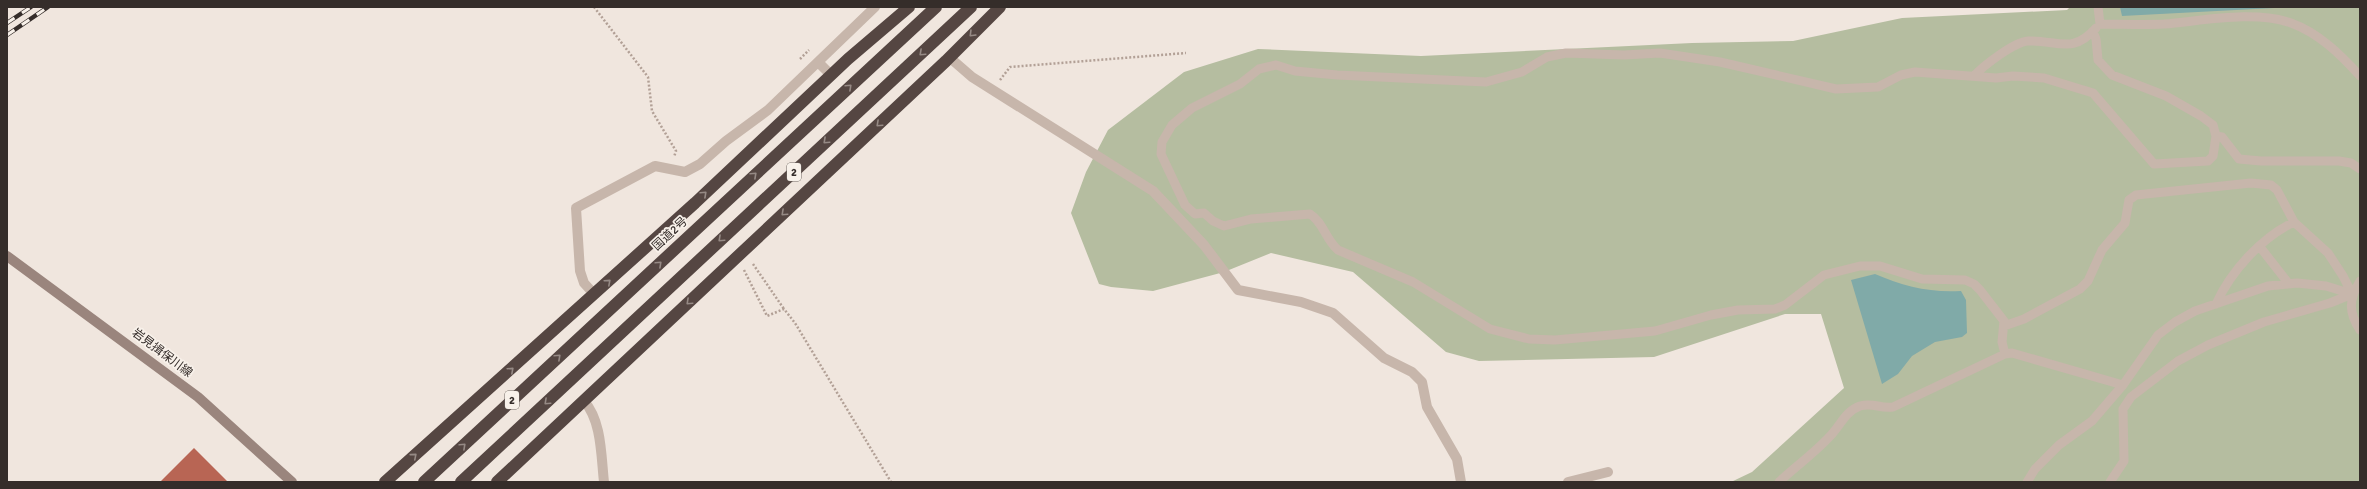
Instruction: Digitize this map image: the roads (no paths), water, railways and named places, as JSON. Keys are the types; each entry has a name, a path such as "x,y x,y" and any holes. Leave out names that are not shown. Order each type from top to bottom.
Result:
{"highway":[{"path":"385,482 594,294 831,75 909,7"},
{"name":"国道2号","path":"424,482 936,7"},
{"name":"2","path":"461,482 971,7"},
{"path":"497,482 735,260 1000,7"}],"main road":[{"name":"岩見揖保川線","path":"7,256 198,396 292,482"}],"street":[{"path":"594,294 584,283 580,272 576,208 655,166 685,172 700,164 726,141 768,110 875,7"},
{"path":"949,57 960,68 994,92 1153,191 1204,245 1238,290 1301,302 1333,313 1384,358 1412,372 1422,382 1427,407 1457,459 1460,482"},
{"path":"818,62 831,75"},
{"path":"584,401 590,408 595,420 604,482"},
{"path":"1568,482 1608,472"}],"lane":[{"path":"1974,76 1983,66 2027,41 2071,45 2086,38 2100,24 2098,7"},
{"path":"2100,24 2164,24 2224,18 2273,19 2292,23 2333,47 2360,76"},
{"path":"2005,354 2002,342 2004,326 2000,314 1974,284 1965,280 1922,279 1880,266 1860,266 1824,275 1785,305 1775,309 1738,310 1711,315 1655,331 1555,340 1516,336 1490,329 1413,282 1338,250 1316,217 1310,214 1257,218 1224,226 1213,221 1204,213 1195,214 1185,205 1161,154 1162,142 1172,125 1192,108 1240,84 1259,69 1276,65 1295,71 1337,75 1486,82 1522,72 1547,57 1566,53 1624,55 1660,53 1720,62 1836,88 1878,87 1901,75 1914,72 1974,76 2044,78 2093,93 2154,164 2208,161 2213,156 2216,136 2213,125 2201,116 2166,96 2112,75 2098,60 2096,39 2093,32"},
{"path":"2216,136 2222,137 2239,159 2261,161 2339,161 2351,163 2360,169"},
{"path":"2004,326 2024,319 2080,289 2088,281 2102,250 2125,223 2129,200 2136,195 2251,183 2271,185 2277,190 2294,222 2328,253 2352,294"},
{"path":"2216,304 2224,287 2235,271 2280,229 2294,222"},
{"path":"2260,247 2289,284"},
{"path":"2360,281 2352,294 2351,311 2360,330"},
{"path":"2027,482 2035,469 2059,445 2092,421 2123,385 2158,335 2175,322 2195,311 2268,286 2289,284 2326,286 2352,294"},
{"path":"2110,482 2124,461 2123,409 2131,397 2178,361 2208,345 2264,322 2330,303 2352,294"},
{"path":"1779,482 1832,434 1848,413 1858,407 1871,403 1884,408 1893,407 2005,354 2012,353 2123,385"}],"water":[{"path":"2120,7 2291,7 2122,16"},
{"path":"1875,274 1917,288 1938,291 1961,291 1966,300 1967,333 1962,337 1935,342 1912,356 1898,374 1882,384 1851,280"}],"railway":[{"path":"7,23 31,7"},
{"path":"7,35 48,7"}]}
